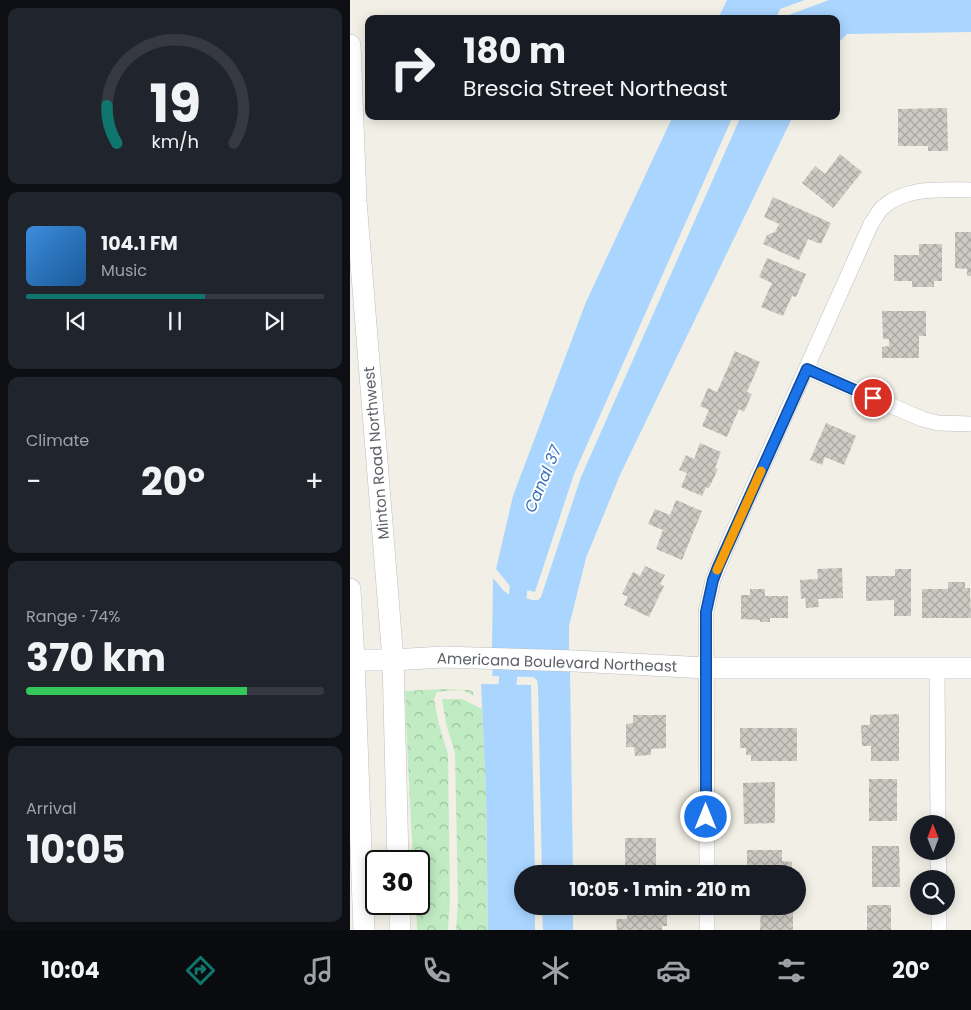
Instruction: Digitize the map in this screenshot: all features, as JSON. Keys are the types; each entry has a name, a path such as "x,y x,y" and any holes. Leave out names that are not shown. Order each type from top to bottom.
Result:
{"main road":[{"name":"Minton Road Northwest","path":"350,46 356,201 393,660 398,850"},
{"path":"350,589 364,930"},
{"name":"Americana Boulevard Northeast","path":"352,660 442,657 575,661 706,668 971,668"},
{"path":"400,915 400,930"}],"street":[{"path":"707,865 706,612 713,580 871,224 881,209 896,198 916,192 971,190"},
{"path":"807,369 922,419 938,423 971,424"},
{"path":"937,668 938,815"},
{"path":"707,915 707,930"},
{"path":"939,915 939,930"}],"green space":[{"path":"443,689 469,690 473,692 474,696 462,690 442,691 437,692 434,699 439,725 448,754 450,900 448,930 417,930 416,915 430,915 430,850 412,850 405,691"},
{"path":"442,699 462,699 482,709 486,792 488,930 456,930 458,901 455,753 446,723"}],"water":[{"path":"727,0 805,0 780,9 778,15 720,15"},
{"path":"829,0 971,0 971,32 847,34 840,41 840,15 789,15"},
{"path":"671,120 731,120 574,474 535,592 510,586 496,569 513,496 586,302"},
{"path":"739,120 791,120 620,475 586,558 569,626 569,651 492,649 493,578 508,594 533,600 538,600 541,597 581,477"},
{"path":"493,668 570,671 573,865 542,865 537,680 533,677 492,676"},
{"path":"481,684 531,685 535,865 514,865 514,915 535,915 535,930 488,930 486,792"},
{"path":"542,915 573,915 573,930 543,930"}],"building":[{"path":"947,108 948,151 928,151 928,146 898,146 898,109"},
{"path":"840,154 862,172 833,208 802,183 815,166 825,174"},
{"path":"773,197 831,223 821,244 808,239 799,260 763,244 767,235 775,232 779,224 764,217"},
{"path":"955,232 971,232 971,276 967,276 967,269 955,268"},
{"path":"919,244 942,244 942,281 934,281 934,287 912,287 912,281 894,281 894,255 919,255"},
{"path":"767,258 806,274 796,297 792,296 783,316 761,307 772,283 759,277"},
{"path":"882,311 926,311 926,336 919,336 919,358 882,358 882,347 889,346 889,339 883,339"},
{"path":"735,351 760,362 747,392 752,394 744,412 739,409 727,437 702,426 709,410 700,406 708,388 717,392"},
{"path":"826,423 856,436 844,465 825,457 822,465 810,460"},
{"path":"700,443 721,452 715,468 718,469 709,488 706,487 702,496 681,487 687,473 679,470 686,455 694,459"},
{"path":"676,500 702,511 682,560 656,549 663,530 648,524 655,509 670,515"},
{"path":"645,566 665,575 660,584 664,586 649,617 624,605 628,597 622,594 633,572 640,576"},
{"path":"842,568 843,598 818,599 819,607 806,608 805,598 801,599 800,580 818,579 817,569"},
{"path":"895,569 911,569 911,616 894,616 894,600 866,601 866,576 895,576"},
{"path":"948,582 965,582 965,588 970,588 971,618 922,618 922,589 948,589"},
{"path":"750,589 765,589 765,596 788,596 788,618 770,618 770,622 741,619 741,595 750,595"},
{"path":"899,714 899,761 871,761 871,746 862,746 861,725 870,725 870,715"},
{"path":"633,715 666,715 666,748 651,749 651,755 635,756 634,747 626,747 626,724 633,723"},
{"path":"740,728 797,728 797,761 751,761 751,755 746,755 746,748 740,748"},
{"path":"869,779 897,779 897,821 869,821"},
{"path":"775,782 775,823 744,824 743,783"},
{"path":"625,838 656,838 656,865 625,865"},
{"path":"872,846 899,846 900,887 872,887"},
{"path":"747,850 782,850 782,861 792,862 792,865 747,865"},
{"path":"867,905 891,905 891,930 867,930"},
{"path":"627,915 667,915 667,926 662,926 662,930 617,930 616,919 627,919"},
{"path":"761,915 793,915 793,930 760,930"}],"waterway":[{"name":"Canal 37","path":"515,620 521,566"},
{"name":"Canal 37","path":"505,706 511,653"}],"slow traffic":[{"path":"717,570 761,471"}],"route":[{"path":"706,817 706,612 713,580 807,369 873,398"}]}
